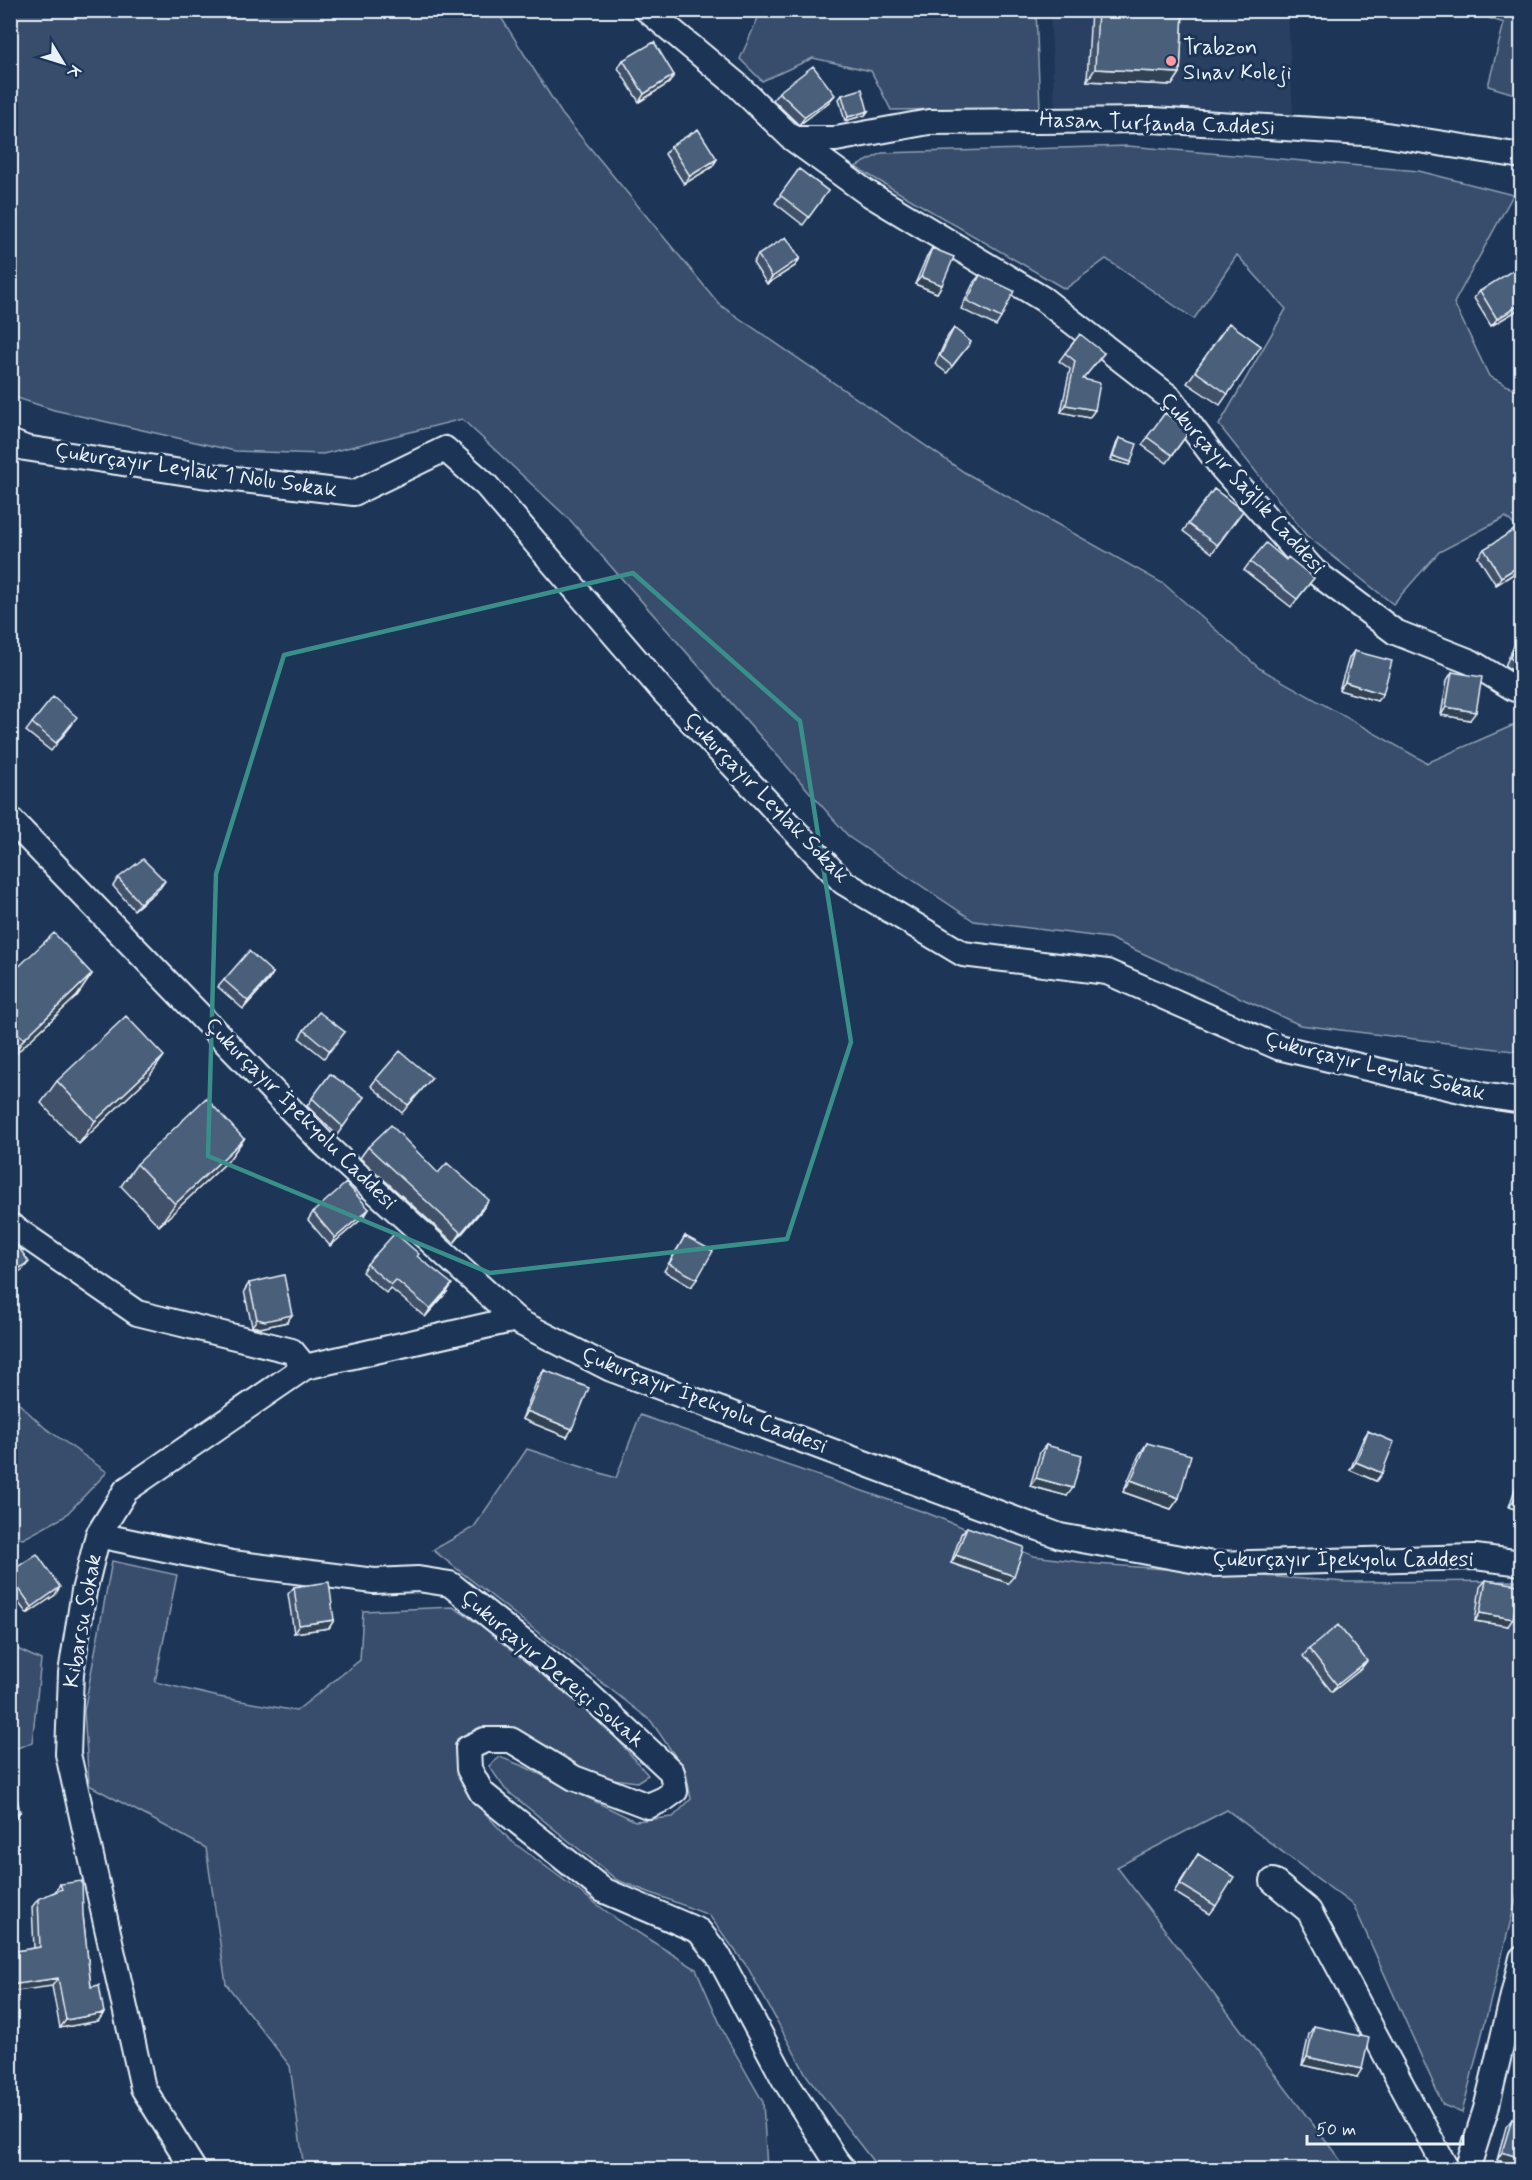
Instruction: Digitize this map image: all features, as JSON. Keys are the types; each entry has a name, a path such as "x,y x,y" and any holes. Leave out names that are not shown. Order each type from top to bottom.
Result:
{"street":[{"name":"Çukurçayır Sağlık Caddesi","path":"647,10 736,84 793,138 866,192 1043,298 1168,397 1223,469 1314,571 1395,632 1471,662 1515,688 1521,689"},
{"name":"Hasan Turfanda Caddesi","path":"793,138 837,139 929,122 1153,120 1380,134 1521,156"},
{"name":"Çukurçayır Leylak 1 Nolu Sokak","path":"10,442 25,448 201,475 354,493 445,449"},
{"name":"Çukurçayır Leylak Sokak","path":"445,449 486,485 662,690 843,882 963,954 1107,972 1278,1047 1482,1095 1521,1101"},
{"name":"Çukurçayır İpekyolu Caddesi","path":"10,819 325,1145 516,1319 611,1369 1060,1536 1213,1564 1475,1557 1521,1563"},
{"path":"10,1225 137,1313 291,1351 305,1367"},
{"name":"Kibarsu Sokak","path":"194,2169 143,2088 68,1754 71,1673 84,1591 98,1535 126,1490 305,1367 516,1319"},
{"name":"Çukurçayır Dereiçi Sokak","path":"98,1535 232,1563 375,1581 418,1579 450,1584 586,1692 672,1772 675,1791 648,1806 574,1778 511,1740 485,1740 468,1748 469,1769 473,1777 482,1793 603,1890 699,1931 718,1955 784,2079 835,2159 844,2169"},
{"path":"1273,1881 1309,1911 1447,2169"},
{"path":"1467,2169 1486,2109 1521,1958"}],"highlighted area":[{"path":"633,573 800,721 851,1042 787,1239 490,1273 208,1156 216,874 284,655"}],"shaded area":[{"path":"11,10 497,11 562,114 720,305 964,472 1164,584 1259,668 1427,763 1521,722 1521,1052 1300,1025 1109,938 974,921 850,838 571,521 462,419 323,454 235,451 54,410 11,396"},
{"path":"761,11 1036,11 1040,108 891,110 871,71 813,58 762,81 740,59"},
{"name":"Trabzon Sınav Koleji","path":"1050,11 1288,11 1293,115 1055,111"},
{"path":"1468,11 1521,11 1521,96 1488,86 1504,23"},
{"path":"1128,146 1419,171 1513,195 1454,303 1489,376 1521,393 1521,532 1506,517 1439,552 1393,604 1306,535 1219,425 1286,309 1237,255 1194,319 1106,259 1065,289 855,167 882,153"},
{"path":"11,1360 15,1400 44,1427 107,1472 64,1517 23,1539 11,1536"},
{"path":"640,1415 927,1513 1034,1556 1096,1564 1346,1582 1521,1581 1521,1880 1462,2113 1443,2105 1354,1906 1227,1810 1117,1867 1347,2169 879,2169 807,2076 748,1968 709,1915 617,1880 505,1789 489,1766 500,1757 635,1821 673,1817 691,1799 686,1772 651,1721 433,1550 474,1527 527,1449 616,1478"},
{"path":"112,1561 177,1575 155,1682 296,1711 360,1660 363,1611 453,1607 479,1624 607,1727 648,1775 637,1782 598,1777 513,1732 480,1727 457,1739 456,1765 468,1795 510,1840 618,1920 696,1969 725,2035 763,2102 767,2169 304,2169 290,2066 226,1984 206,1848 89,1785 84,1711"},
{"path":"11,1646 41,1660 32,1743 11,1750"}],"building":[{"path":"1098,10 1183,10 1180,73 1095,69"},
{"path":"654,42 674,75 644,94 623,60"},
{"path":"813,66 835,95 805,117 779,92"},
{"path":"862,89 868,111 848,117 842,95"},
{"path":"698,129 717,159 690,176 671,146"},
{"path":"799,169 828,191 809,217 780,195"},
{"path":"786,237 800,258 772,277 758,255"},
{"path":"932,248 954,257 942,285 921,277"},
{"path":"1513,270 1521,285 1521,304 1497,319 1480,291"},
{"path":"980,275 1014,291 1001,318 967,301"},
{"path":"1229,323 1261,346 1228,394 1195,371"},
{"path":"954,328 971,342 952,366 940,356"},
{"path":"1080,334 1104,353 1083,379 1100,383 1095,410 1066,405 1075,361 1065,353"},
{"path":"1165,413 1189,432 1172,455 1147,437"},
{"path":"1119,438 1137,444 1131,462 1113,456"},
{"path":"1214,489 1243,511 1217,545 1188,524"},
{"path":"1517,528 1521,535 1521,565 1501,577 1484,549"},
{"path":"1266,543 1286,560 1288,557 1314,578 1297,599 1250,562"},
{"path":"1521,633 1521,665 1510,658"},
{"path":"1354,651 1392,661 1383,694 1345,682"},
{"path":"1452,672 1482,677 1476,712 1446,707"},
{"path":"53,697 77,717 56,743 32,723"},
{"path":"143,859 165,881 140,903 118,878"},
{"path":"10,877 19,886 10,894"},
{"path":"54,933 92,974 24,1039 10,1025 10,975"},
{"path":"249,951 273,973 248,1001 224,980"},
{"path":"319,1012 345,1032 330,1051 304,1030"},
{"path":"126,1016 164,1056 95,1121 57,1081"},
{"path":"400,1051 432,1078 408,1105 376,1079"},
{"path":"330,1074 364,1097 343,1127 312,1098"},
{"path":"206,1098 244,1139 175,1204 137,1164"},
{"path":"391,1125 438,1173 447,1163 489,1200 461,1233 368,1147"},
{"path":"346,1183 369,1209 335,1238 313,1212"},
{"path":"395,1233 419,1254 417,1256 452,1284 430,1309 396,1280 391,1285 367,1264"},
{"path":"10,1235 29,1262 10,1274"},
{"path":"685,1236 713,1251 697,1279 669,1264"},
{"path":"284,1275 292,1315 265,1321 257,1319 249,1283"},
{"path":"544,1370 589,1388 572,1429 527,1411"},
{"path":"1368,1431 1394,1442 1382,1473 1356,1462"},
{"path":"1147,1443 1191,1455 1179,1498 1131,1480"},
{"path":"1046,1445 1082,1455 1073,1488 1036,1478"},
{"path":"1521,1477 1521,1501 1515,1499"},
{"path":"967,1527 1024,1547 1014,1576 956,1555"},
{"path":"37,1554 60,1587 32,1607 10,1576 10,1572"},
{"path":"1486,1580 1519,1585 1513,1619 1480,1613"},
{"path":"329,1582 334,1620 299,1625 294,1587"},
{"path":"1338,1625 1367,1661 1337,1685 1309,1649"},
{"path":"13,1781 20,1812 10,1815 10,1782"},
{"path":"1198,1854 1234,1877 1216,1906 1180,1884"},
{"path":"82,1881 83,1915 91,1987 99,1985 104,2013 66,2020 58,1978 10,1985 10,1952 40,1947 38,1899 62,1889 60,1884"},
{"path":"1314,2026 1369,2038 1362,2069 1307,2057"},
{"path":"1512,2119 1521,2122 1521,2158 1502,2152"}],"place":[{"name":"Trabzon Sınav Koleji","path":"1171,61"}]}
